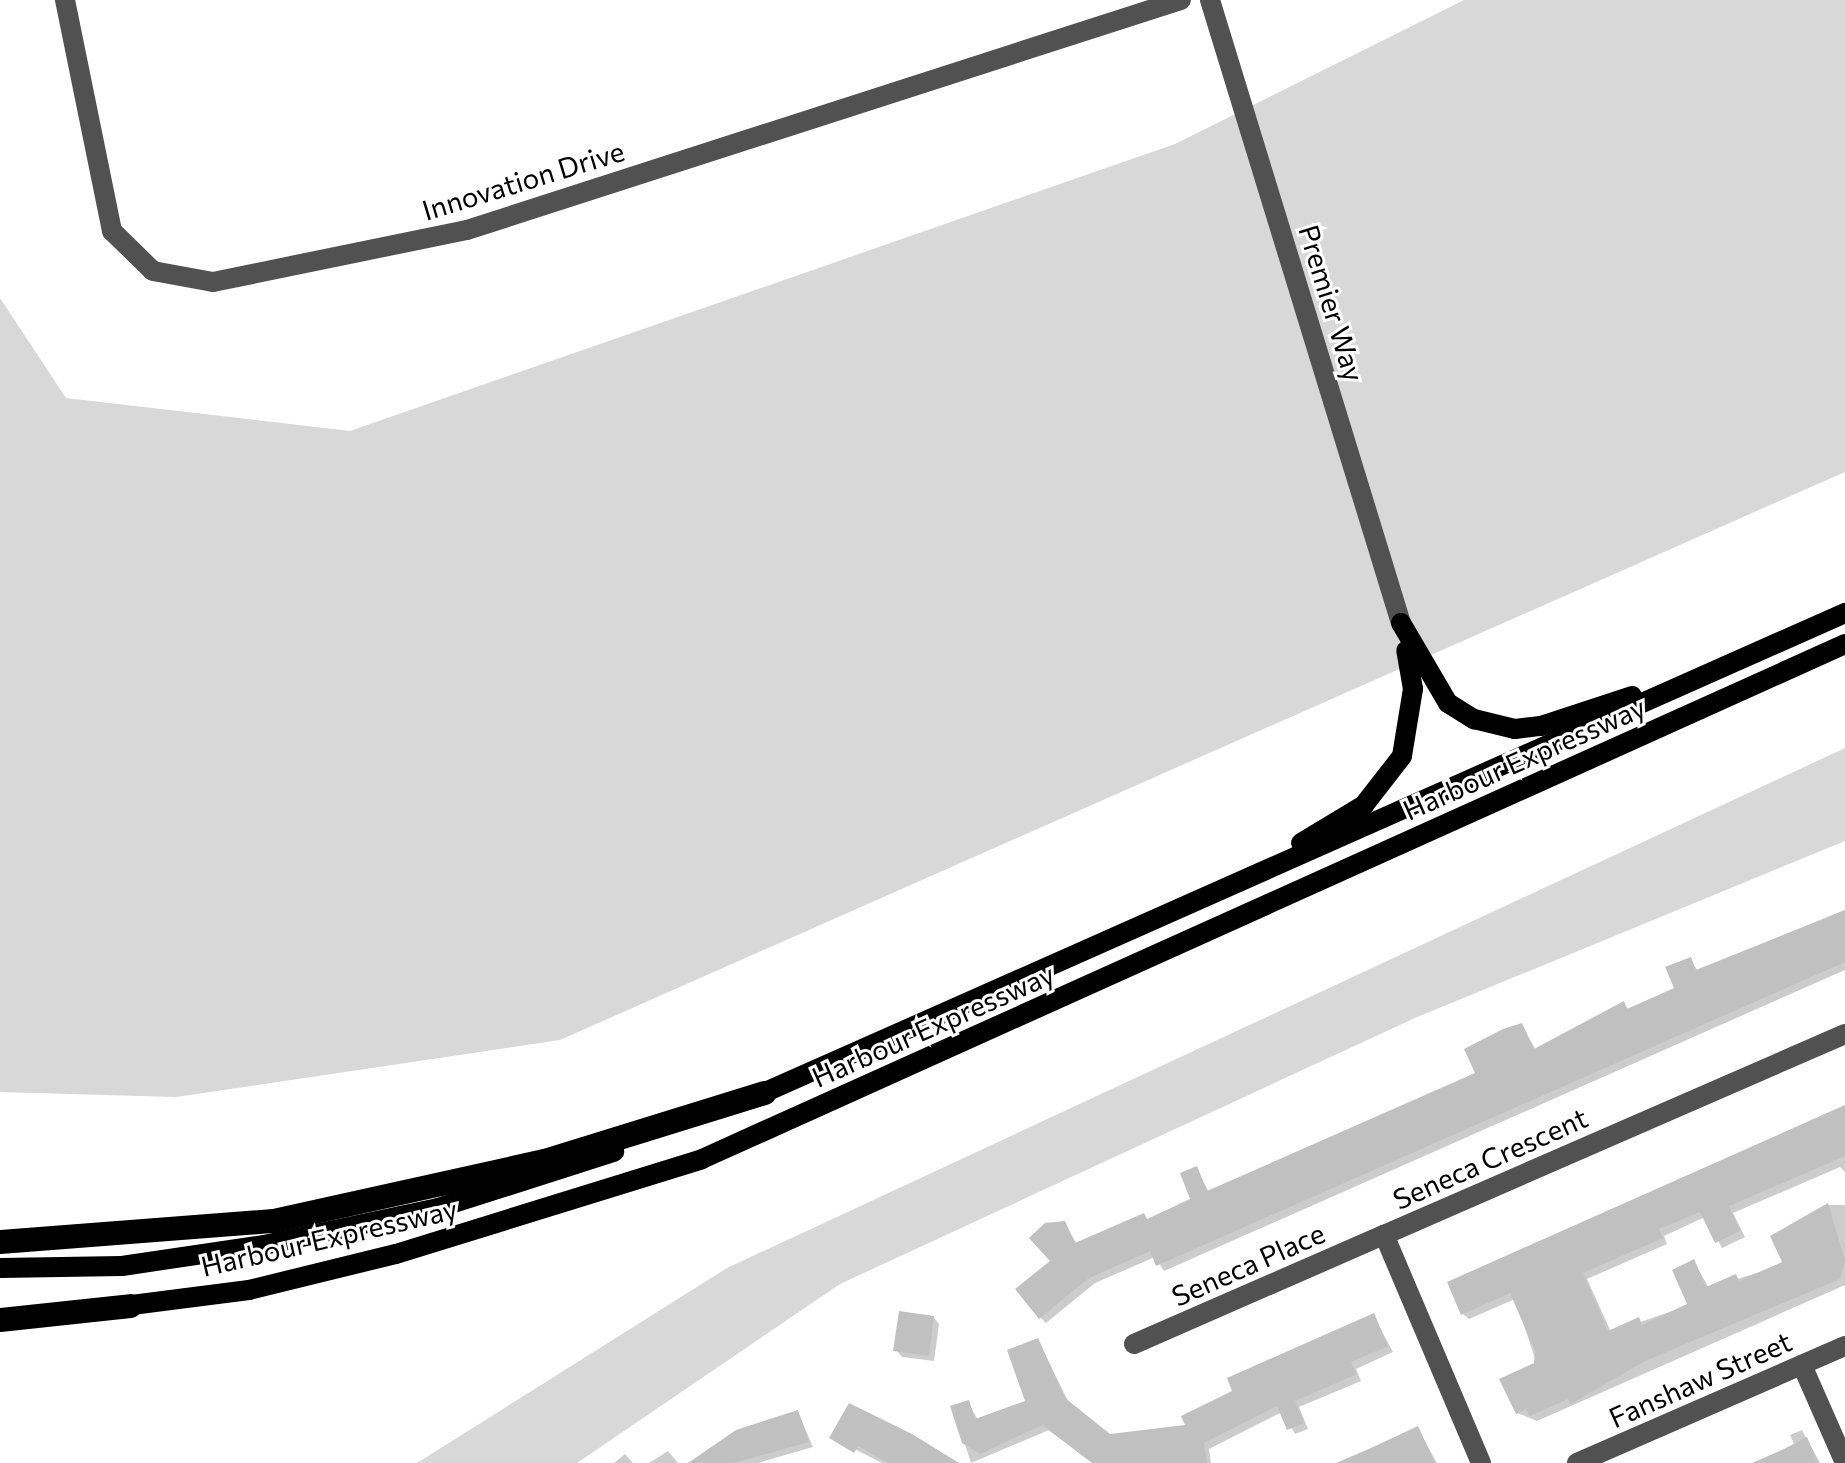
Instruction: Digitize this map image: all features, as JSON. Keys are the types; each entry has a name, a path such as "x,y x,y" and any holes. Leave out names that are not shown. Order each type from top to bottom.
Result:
{"highway":[{"path":"0,1242 274,1221 545,1161 765,1093"},
{"path":"0,1320 130,1306"}],"main road":[{"name":"Harbour Expressway","path":"0,1268 122,1266 438,1208 621,1150 765,1093 1845,613"},
{"path":"1401,623 1448,703 1515,729 1739,662"},
{"path":"1197,901 1364,805 1386,784 1412,717 1401,623"},
{"name":"Harbour Expressway","path":"0,1313 130,1306 249,1290 396,1254 702,1159 1845,644"}],"street":[{"name":"Innovation Drive","path":"65,0 112,231 153,271 213,282 467,230 1181,0"},
{"name":"Premier Way","path":"1210,0 1401,623"},
{"name":"Seneca Crescent","path":"1481,1463 1384,1235 1845,1034"},
{"name":"Seneca Place","path":"1134,1344 1384,1235"},
{"name":"Fanshaw Street","path":"1577,1463 1845,1346"},
{"path":"1802,1365 1845,1463"}],"shaded area":[{"path":"1464,0 1845,0 1845,472 560,1040 176,1097 0,1092 0,298 66,398 350,431 1175,144"},
{"path":"1845,748 1845,841 1415,1018 840,1284 577,1463 417,1463 727,1268"}],"building":[{"path":"1845,910 1845,962 1156,1266 1150,1251 1089,1278 1039,1319 1015,1289 1050,1261 1029,1238 1045,1223 1065,1221 1075,1243 1144,1213 1147,1219 1190,1199 1180,1173 1197,1166 1207,1191 1475,1073 1464,1049 1503,1029 1522,1023 1534,1049 1624,1001 1627,1009 1674,988 1665,967 1691,957 1696,970"},
{"path":"1845,1105 1845,1156 1729,1206 1740,1231 1715,1243 1700,1212 1659,1229 1663,1238 1583,1273 1608,1331 1639,1317 1642,1325 1687,1304 1672,1270 1694,1259 1706,1287 1736,1274 1739,1281 1782,1262 1770,1236 1828,1203 1845,1261 1840,1279 1645,1361 1571,1404 1568,1399 1530,1416 1526,1409 1516,1414 1499,1379 1534,1363 1535,1351 1510,1293 1461,1315 1447,1282"},
{"path":"899,1311 934,1316 929,1356 893,1351"},
{"path":"1374,1313 1388,1346 1351,1362 1357,1374 1295,1401 1304,1423 1287,1430 1277,1406 1204,1443 1207,1463 1092,1463 1042,1425 980,1454 962,1443 950,1406 969,1400 975,1419 1025,1401 1007,1350 1038,1338 1065,1398 1110,1434 1185,1425 1181,1416 1232,1391 1227,1378"},
{"path":"849,1403 912,1434 959,1463 888,1463 858,1446 854,1453 829,1438"},
{"path":"798,1410 809,1442 733,1463 688,1463 736,1430"},
{"path":"1418,1426 1435,1463 1336,1463 1371,1448"},
{"path":"1807,1437 1818,1463 1752,1463 1784,1449"}]}
